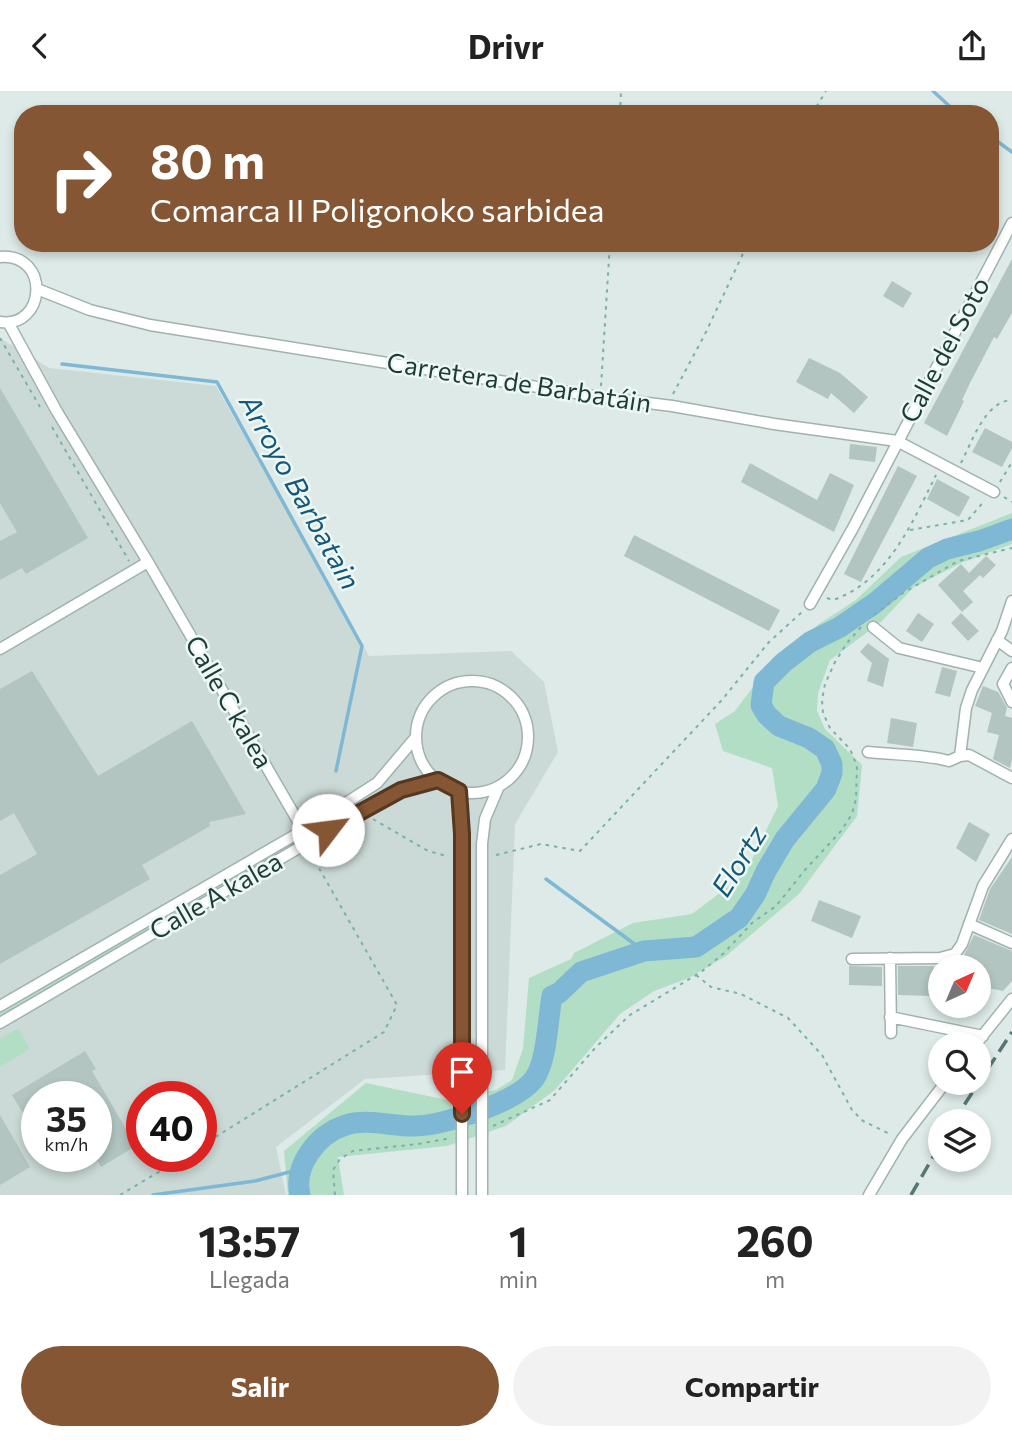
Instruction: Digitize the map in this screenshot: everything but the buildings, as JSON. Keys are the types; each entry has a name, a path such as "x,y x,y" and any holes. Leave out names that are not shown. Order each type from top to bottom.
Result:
{"street":[{"name":"Calle del Soto","path":"999,248 1012,223"},
{"name":"Calle del Soto","path":"810,604 853,528 997,252"},
{"path":"0,257 15,258 24,263 31,270 37,289 31,310 23,317 5,323"},
{"name":"Carretera de Barbatáin","path":"37,289 90,310 150,325 897,441 994,492"},
{"name":"Calle C kalea","path":"5,323 148,562 310,842"},
{"path":"0,649 148,562"},
{"path":"960,756 966,708 1012,601"},
{"path":"873,627 899,648 983,669"},
{"path":"997,640 1012,651"},
{"path":"1012,668 1003,684 1012,702"},
{"path":"475,681 493,685 508,694 520,708 527,725 528,743 523,760 513,775 499,786 486,791 459,791 438,780 426,768 416,737 419,719 440,690 457,683 475,681"},
{"name":"Calle A kalea","path":"0,1006 302,831 377,783 416,737"},
{"path":"868,752 908,757 932,756 950,761 969,755 1011,775"},
{"name":"Calle A kalea","path":"0,1023 360,812 401,790 438,780"},
{"path":"482,1195 482,844 485,819 499,786"},
{"path":"459,791 462,834 462,1090 459,1138 462,1195"},
{"path":"852,959 940,958 956,954 983,887 1012,839"},
{"path":"969,924 1012,943"},
{"path":"890,958 891,1033"},
{"path":"985,1032 1012,999"},
{"path":"890,1017 948,1032"},
{"path":"869,1195 902,1139 936,1095"}],"path":[{"path":"600,397 609,252"},
{"path":"672,406 673,391 705,334 744,252"},
{"path":"0,338 45,416"},
{"path":"956,473 990,410 1000,402 1012,400"},
{"path":"52,428 135,571"},
{"path":"817,593 833,600 849,595 888,561 908,530 941,465"},
{"path":"908,530 968,520 994,492"},
{"path":"496,855 541,844 580,851 722,701 769,642 810,604"},
{"path":"482,1132 550,1100 596,1047 630,1016 695,975 724,953 752,923 776,906 841,831 852,814 856,799 857,766 850,749"},
{"path":"360,812 428,851 447,856"},
{"path":"217,1136 384,1033 397,1005 312,857 310,842"},
{"path":"695,975 711,987 741,994 788,1018 822,1055 852,1110 863,1121 902,1139"},
{"path":"335,1195 333,1170 346,1154 363,1149 459,1138"},
{"path":"120,1195 159,1172"}],"shaded area":[{"path":"0,338 49,368 216,386 369,656 511,651 544,682 558,752 515,824 505,1070 365,1079 276,1147 286,1195 0,1195"}],"green space":[{"path":"1012,513 1012,544 961,563 914,587 881,622 830,660 818,693 817,711 825,729 862,765 857,816 799,894 726,956 689,978 654,991 620,1014 555,1090 506,1126 447,1146 338,1157 344,1195 288,1195 284,1151 366,1083 447,1100 496,1090 512,1080 523,1049 529,978 571,959 574,953 633,923 692,914 745,874 778,806 772,768 723,751 715,724 735,711 771,663 819,624 856,600 901,557"},
{"path":"267,857 268,859 0,1016 0,1012"},
{"path":"18,1028 30,1049 0,1067 0,1039"}],"waterway":[{"path":"933,91 948,105"},
{"path":"999,143 1012,152"},
{"name":"Arroyo Barbatain","path":"62,364 217,382 362,646 336,771"},
{"name":"Elortz","path":"300,1195 300,1173 304,1162 317,1143 335,1129 363,1122 415,1126 443,1122 496,1104 525,1088 534,1079 542,1062 552,996 559,993 581,972 644,951 696,947 739,918 755,895 785,839 826,789 832,773 832,764 825,749 809,738 779,726 767,715 761,705 764,682 810,642 840,627 875,603 928,558 947,549 1012,529"},
{"name":"Arroyo Barbatain","path":"546,879 644,951"},
{"path":"153,1195 255,1181 301,1169"}],"railway":[{"path":"962,1109 1012,1032"},
{"path":"911,1195 928,1166"}],"route":[{"path":"328,830 401,790 438,780 459,791 462,834 462,1114"}]}
